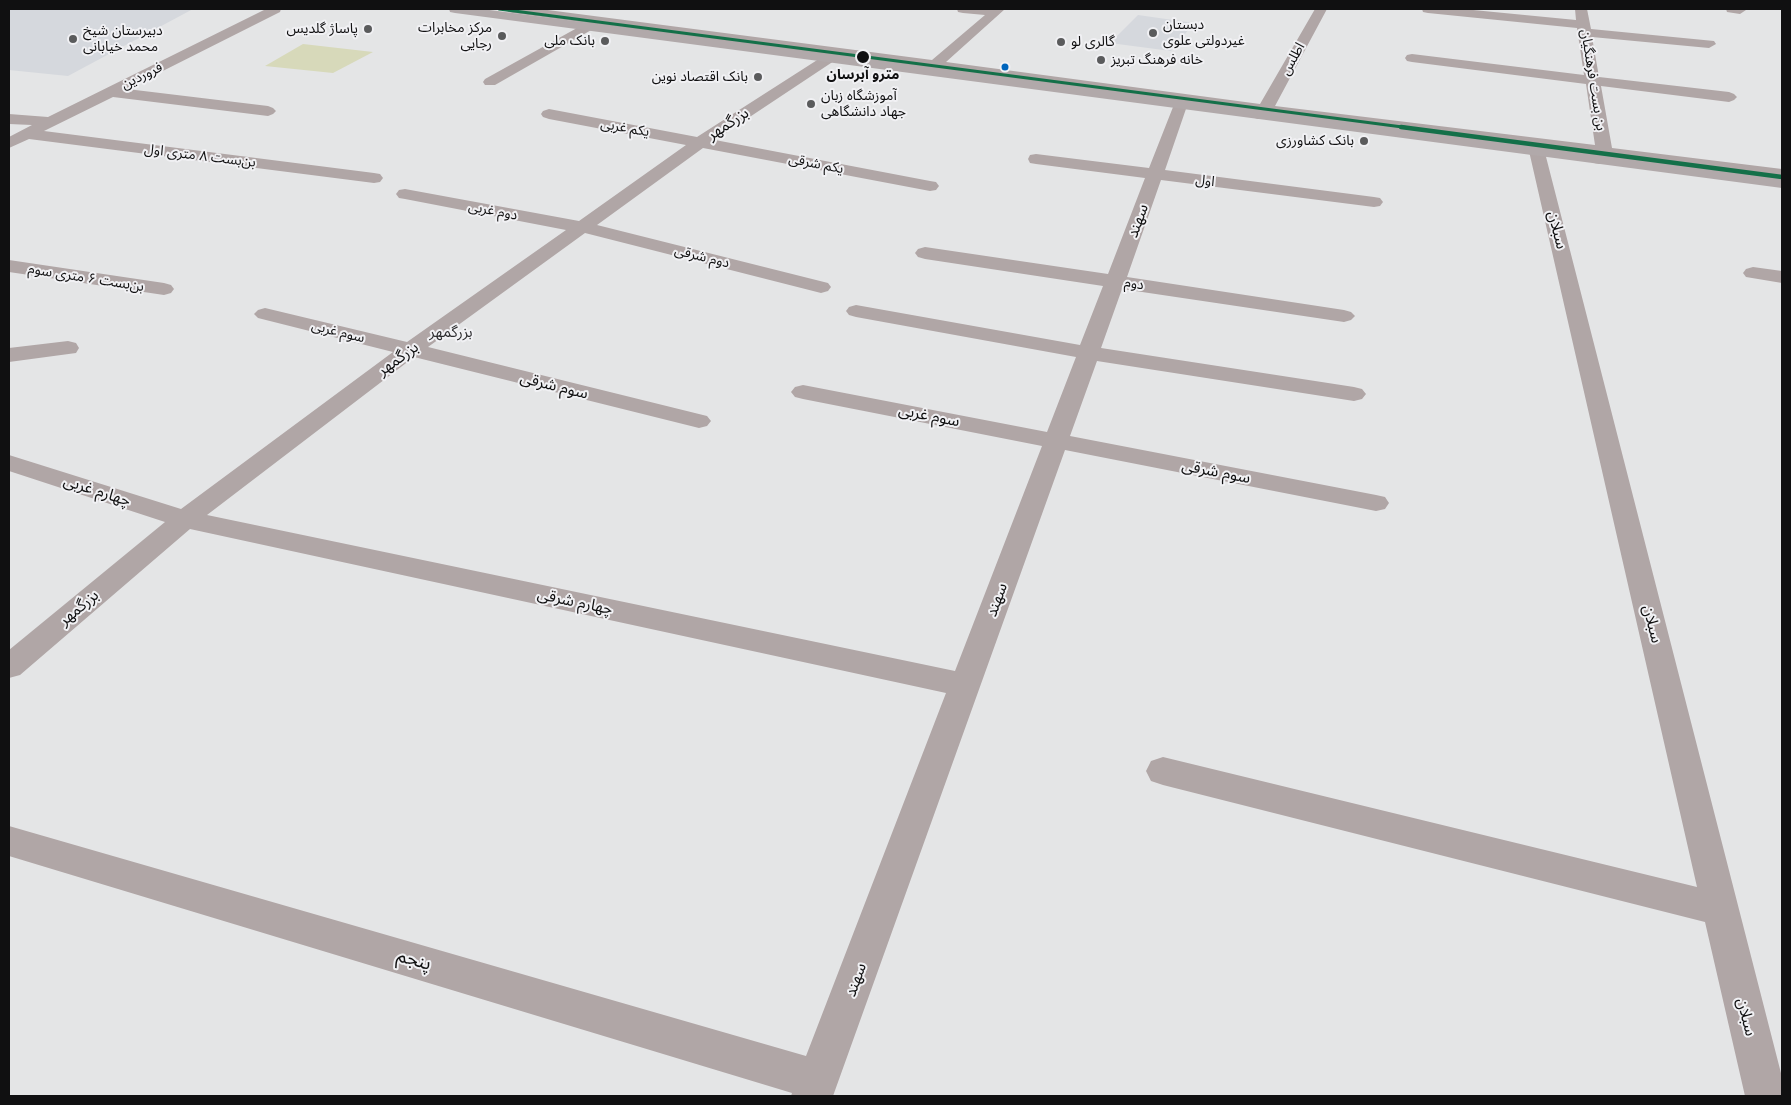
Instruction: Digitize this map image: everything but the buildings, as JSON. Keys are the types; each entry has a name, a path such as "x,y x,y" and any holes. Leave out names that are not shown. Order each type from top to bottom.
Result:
{"main road":[{"path":"455,9 829,58 931,68 1181,104 1261,112 1537,151 1602,155 1782,183"}],"street":[{"name":"فروردین","path":"9,143 275,9"},
{"path":"513,9 1261,112 1602,155 1782,174"},
{"path":"963,9 998,10"},
{"name":"اطلس","path":"1261,112 1321,9"},
{"path":"1428,9 1709,44"},
{"name":"بن بست فرهنگیان","path":"1581,9 1593,80 1602,155"},
{"path":"931,68 998,10"},
{"path":"490,82 588,26"},
{"name":"بزرگمهر","path":"9,666 185,519 410,350 701,142 829,58"},
{"path":"1412,58 1729,97"},
{"path":"162,67 192,69"},
{"path":"111,92 268,111"},
{"name":"سهند","path":"815,1088 1181,104"},
{"name":"یکم غربی","path":"549,114 701,142"},
{"path":"9,118 51,122"},
{"name":"بن‌بست ۸ متری اول","path":"26,134 374,178"},
{"name":"یکم شرقی","path":"701,142 930,186"},
{"name":"سبلان","path":"1537,151 1766,1096"},
{"name":"اول","path":"1036,159 1374,202"},
{"name":"دوم غربی","path":"405,194 582,227"},
{"name":"دوم شرقی","path":"582,227 821,287"},
{"name":"دوم","path":"925,253 1344,316"},
{"name":"بن‌بست ۶ متری سوم","path":"9,266 164,289"},
{"path":"1753,273 1782,277"},
{"path":"856,311 1088,353 1354,394"},
{"name":"سوم غربی","path":"265,314 410,350"},
{"path":"9,354 68,348"},
{"name":"سوم شرقی","path":"410,350 699,421"},
{"name":"سوم غربی","path":"802,392 1056,441"},
{"name":"سوم شرقی","path":"1056,441 1376,503"},
{"name":"چهارم غربی","path":"9,463 185,519"},
{"name":"چهارم شرقی","path":"185,519 965,685"},
{"path":"1163,771 1720,909"},
{"name":"پنجم","path":"9,841 815,1088"}],"shaded area":[{"name":"دبیرستان شیخ محمد خیابانی","path":"9,9 193,9 68,76 9,70"},
{"name":"دبستان غیردولتی علوی","path":"1138,15 1194,23 1171,51 1110,43"}],"green space":[{"path":"303,44 373,52 333,73 265,66"}],"transit line":[{"path":"499,9 1782,177"}],"place":[{"name":"پاساژ گلدیس","path":"368,29"},
{"name":"دبستان غیردولتی علوی","path":"1153,33"},
{"name":"مرکز مخابرات رجایی","path":"502,36"},
{"name":"دبیرستان شیخ محمد خیابانی","path":"73,39"},
{"name":"بانک ملی","path":"605,41"},
{"name":"گالری لو","path":"1061,42"},
{"name":"مترو آبرسان","path":"863,57"},
{"name":"خانه فرهنگ تبریز","path":"1101,60"},
{"name":"بانک اقتصاد نوین","path":"758,77"},
{"name":"آموزشگاه زبان جهاد دانشگاهی","path":"811,104"},
{"name":"بانک کشاورزی","path":"1364,141"}],"district":[{"name":"بزرگمهر","path":"451,333"}]}
